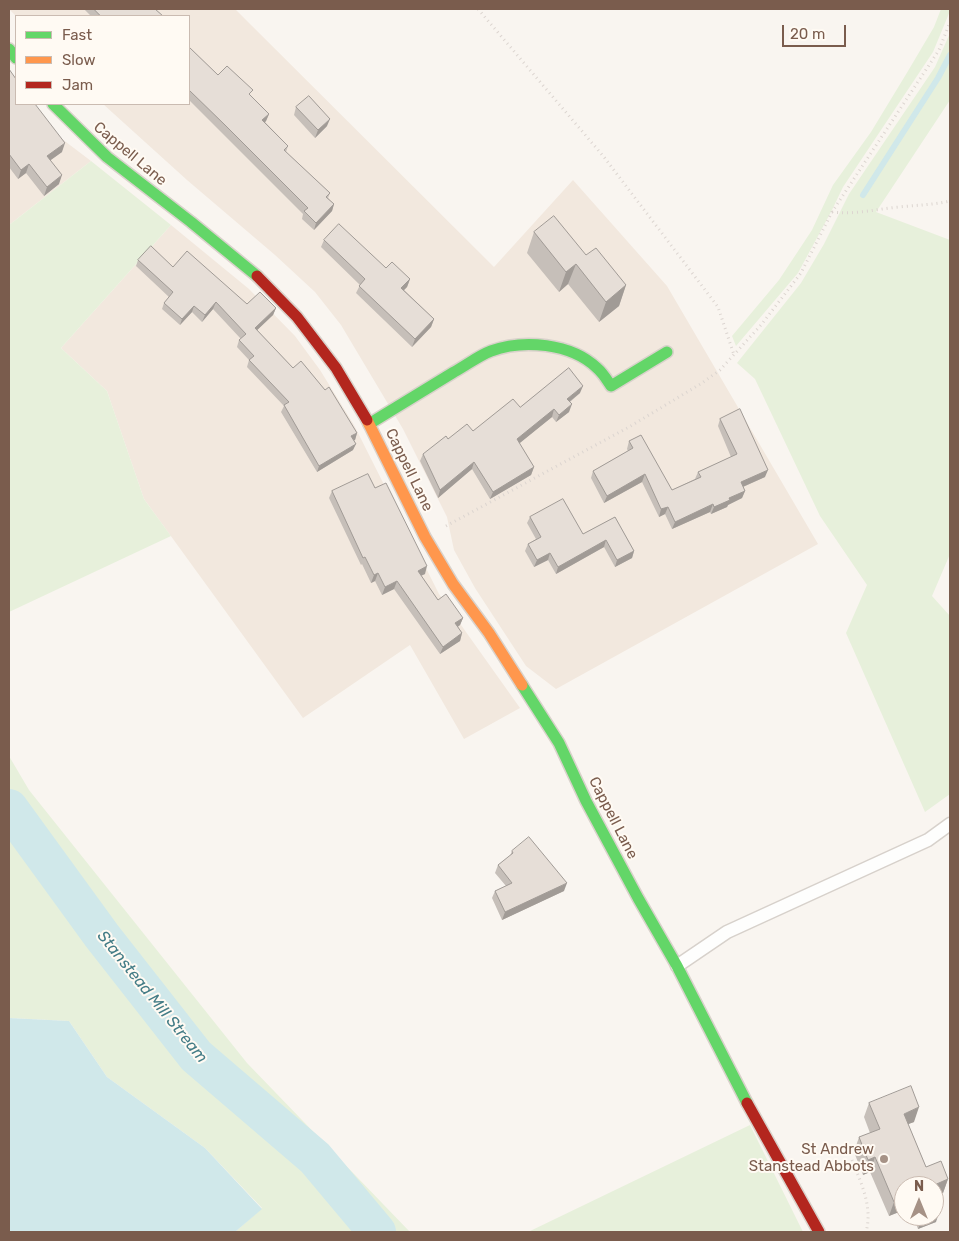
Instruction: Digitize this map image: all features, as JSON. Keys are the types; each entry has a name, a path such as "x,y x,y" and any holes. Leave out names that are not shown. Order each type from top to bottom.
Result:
{"street":[{"name":"Cappell Lane","path":"54,105 107,157 249,270 289,309 336,368 369,424 425,537 453,584 489,634 558,743 594,818 677,966 756,1121 819,1232"},
{"name":"Cappell Lane","path":"369,424 441,379 489,352 503,347 545,346 573,353 596,366 611,386 666,352"}],"lane":[{"path":"677,966 726,932 928,840 950,824"}],"path":[{"path":"478,9 604,157 718,307 734,356"},
{"path":"425,537 629,427 720,370 761,326 801,273 832,212 939,50 950,22"},
{"path":"832,212 849,214 899,207 935,205 950,201"},
{"path":"852,1160 865,1193 869,1220 866,1232"}],"shaded area":[{"path":"9,9 235,9 494,267 573,180 667,286 818,544 556,689 526,666 475,588 454,550 447,517 403,429 341,325 315,292 104,105 190,105 190,15 15,15"},
{"path":"9,81 15,105 91,161 9,225"},
{"path":"171,225 249,289 295,336 320,370 354,425 439,594 520,708 464,739 410,645 303,718 144,499 107,391 61,348"}],"green space":[{"path":"941,9 950,9 950,11 933,52 843,187 798,273 736,346 732,336 779,280 812,230 833,185 871,132 934,27"},
{"path":"950,33 950,100 876,212 950,240 950,554 932,596 950,616 950,794 925,812 846,633 867,585 820,516 755,379 737,363 801,283 824,244 849,194 935,67"},
{"path":"91,161 171,225 61,348 107,391 144,499 171,536 9,612 9,225"},
{"path":"9,756 29,790 247,1063 410,1232 235,1232 262,1208 205,1148 107,1077 69,1021 9,1018"},
{"path":"750,1125 803,1232 528,1232"}],"water":[{"path":"9,1018 69,1021 107,1077 205,1148 262,1209 235,1232 9,1232"}],"building":[{"path":"94,9 155,9 162,15 100,15"},
{"path":"190,48 218,75 227,66 253,90 249,94 269,114 262,120 288,146 284,150 330,193 326,197 334,204 316,223 304,211 308,208 190,91"},
{"path":"9,69 15,78 15,105 36,105 65,143 47,156 62,175 47,187 29,164 21,170 9,154"},
{"path":"309,96 330,119 318,130 296,107"},
{"path":"554,216 586,255 596,248 626,285 606,302 576,264 566,272 534,232"},
{"path":"339,224 386,268 392,262 410,279 401,288 434,319 415,339 359,286 365,279 324,240"},
{"path":"151,246 173,267 187,251 247,304 260,292 276,308 255,328 293,368 301,361 325,390 329,387 357,433 351,436 356,444 319,466 284,405 289,402 249,360 254,356 239,340 246,334 216,302 205,315 194,306 182,319 164,303 173,292 138,260"},
{"path":"569,368 583,386 567,399 572,404 559,415 554,409 517,439 534,467 493,492 474,462 440,490 423,454 446,436 448,439 467,424 473,431 513,399 520,407"},
{"path":"740,409 768,470 741,482 745,491 714,507 713,504 675,522 668,507 661,509 645,474 607,496 593,471 633,448 629,441 641,435 672,490 701,477 698,472 737,454 720,419"},
{"path":"368,474 375,488 386,483 427,566 418,571 438,600 446,594 463,618 455,623 462,633 443,647 397,581 385,587 378,573 374,575 365,557 363,558 332,491"},
{"path":"563,499 583,534 615,517 634,551 617,560 606,540 558,567 550,553 537,560 528,544 541,537 530,517"},
{"path":"529,837 567,883 505,912 495,891 512,883 498,865"},
{"path":"911,1086 919,1107 904,1114 926,1167 941,1161 948,1179 944,1181 944,1176 894,1176 894,1202 875,1157 868,1160 859,1137 880,1129 869,1103"}],"waterway":[{"path":"863,195 938,78 950,55"},
{"name":"Stanstead Mill Stream","path":"9,808 102,936 196,1056 315,1158 377,1232"}],"traffic: fast":[{"path":"9,49 15,57"},
{"path":"54,105 107,157 257,276"},
{"path":"369,424 477,358 504,347 517,345 546,346 574,353 597,368 611,386 667,352"},
{"path":"522,685 559,743 586,801 677,966 747,1103"}],"traffic: slow":[{"path":"367,420 425,537 453,584 489,633 522,685"}],"traffic: jam":[{"path":"257,276 297,317 336,368 367,420"},
{"path":"747,1103 819,1232"}],"place":[{"name":"St Andrew Stanstead Abbots","path":"884,1159"}]}
